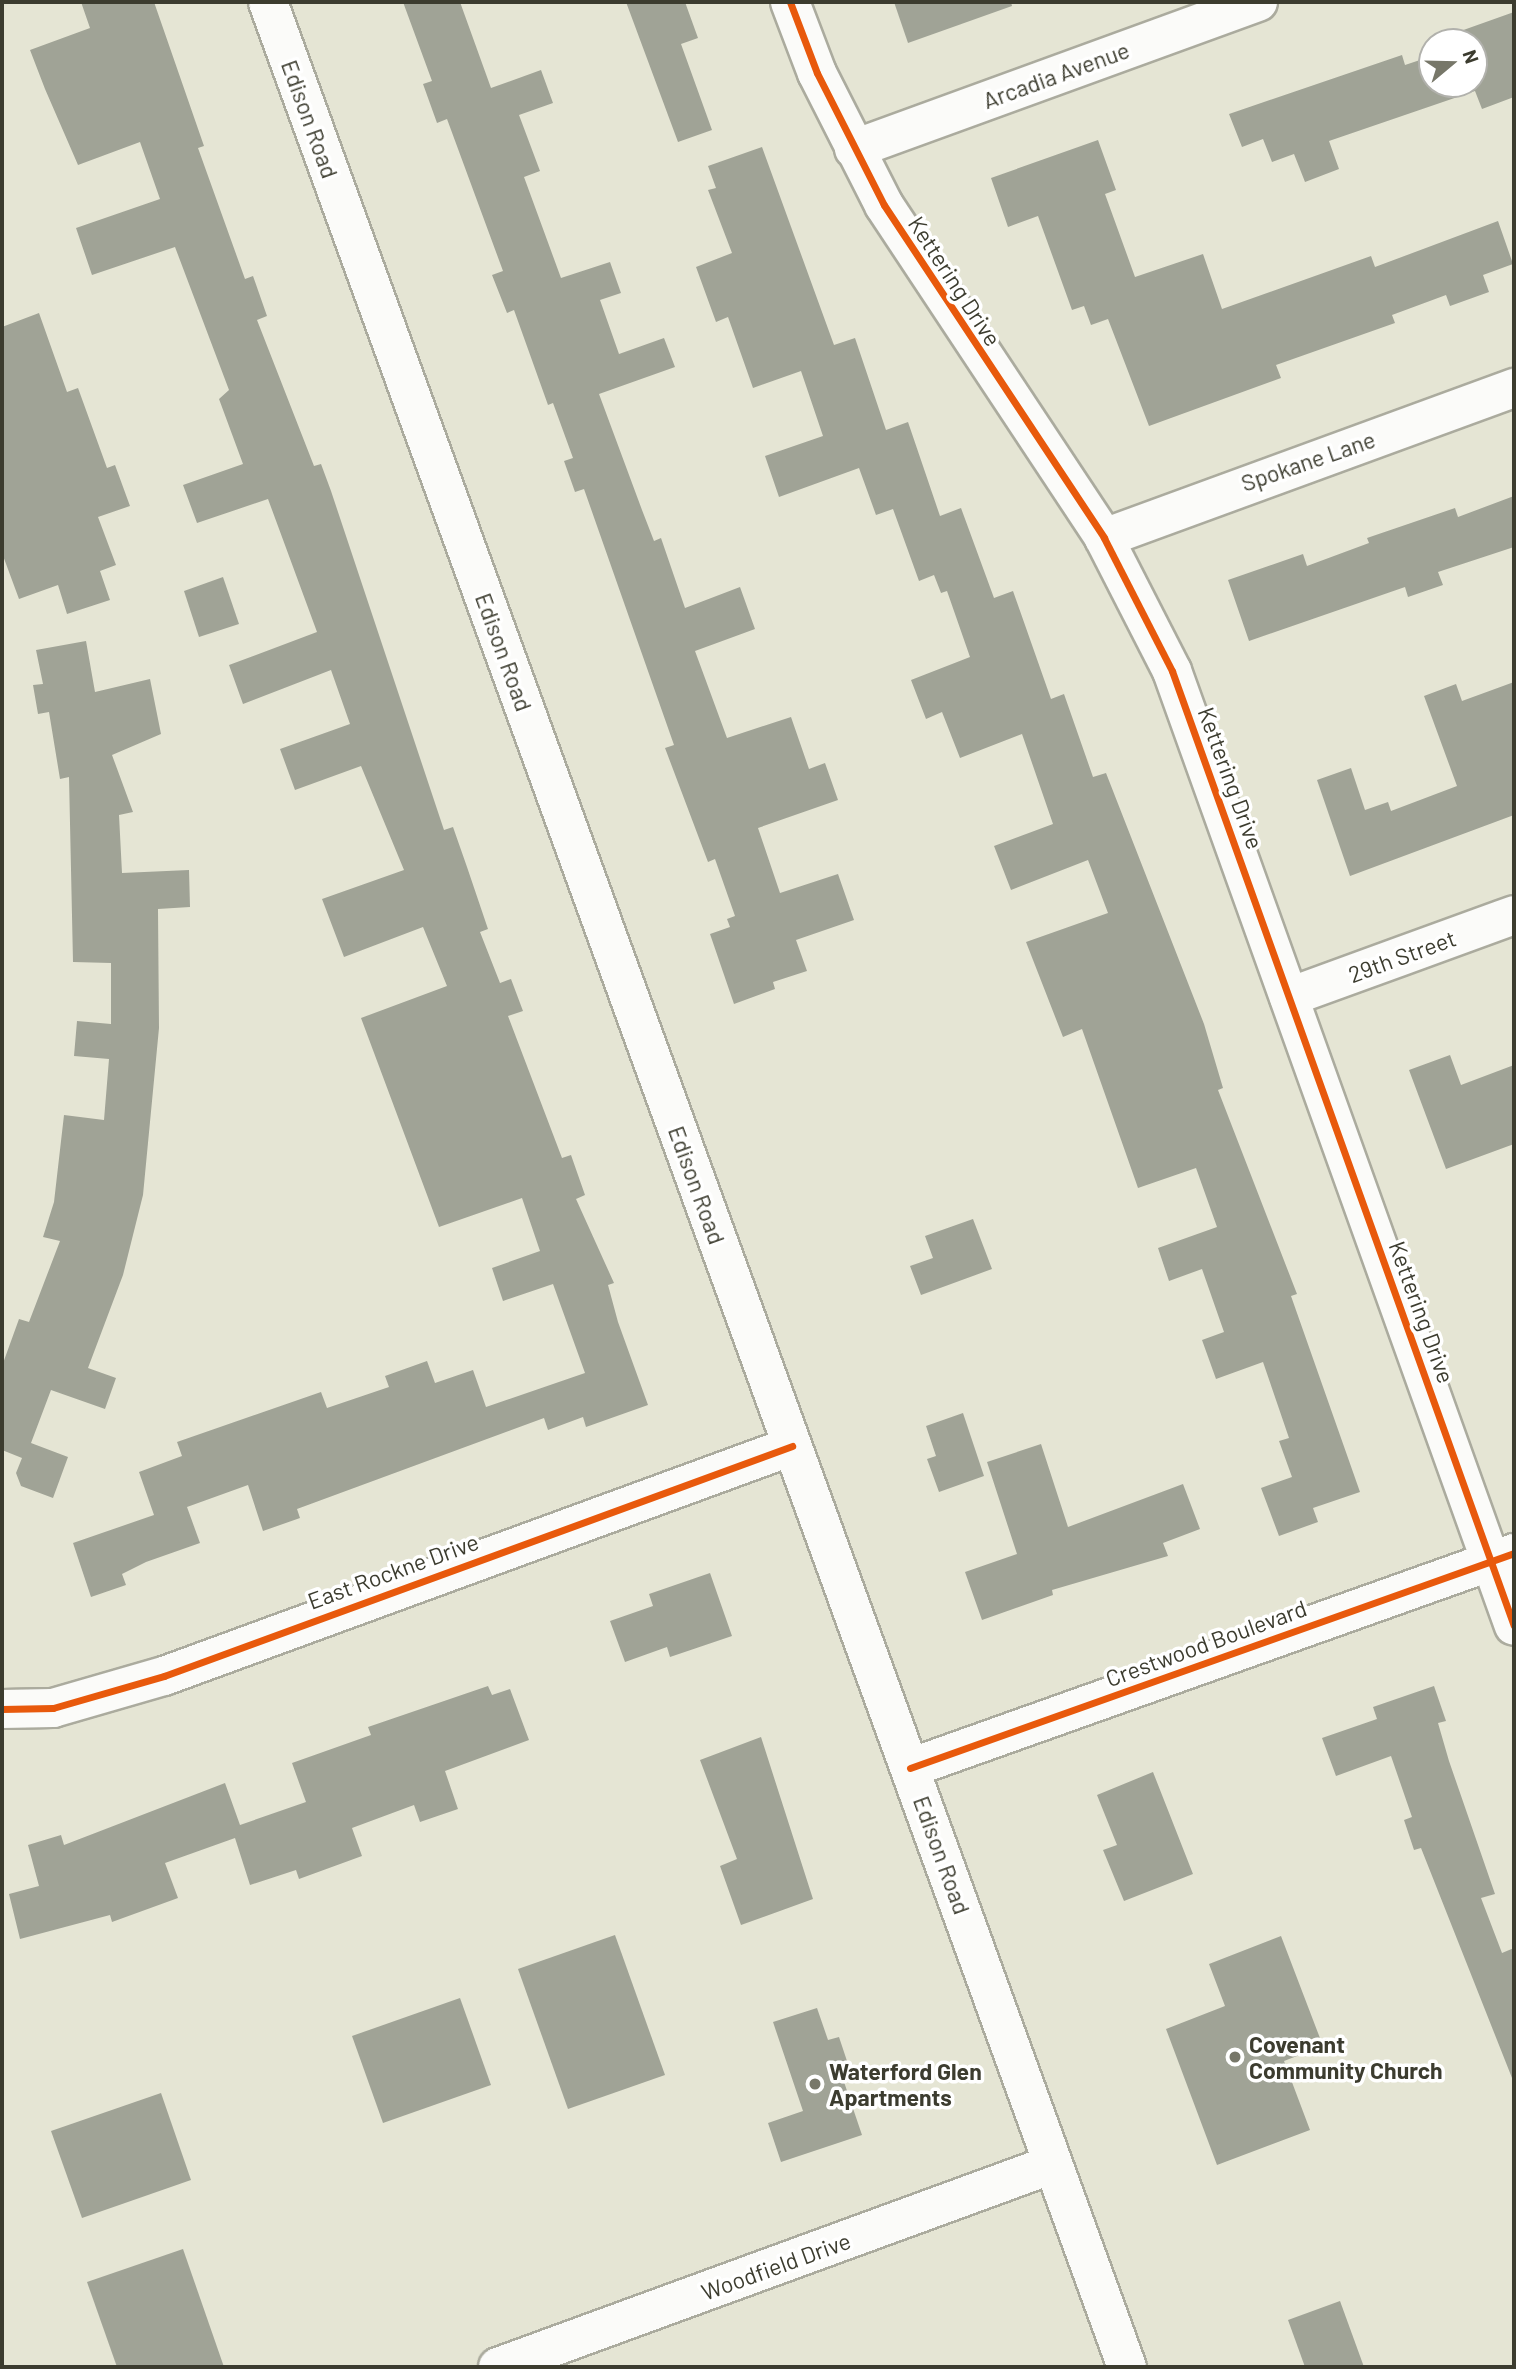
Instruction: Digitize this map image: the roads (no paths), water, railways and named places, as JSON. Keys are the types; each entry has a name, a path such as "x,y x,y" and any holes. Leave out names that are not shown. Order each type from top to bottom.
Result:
{"street":[{"name":"Edison Road","path":"268,2 1127,2367"},
{"name":"Kettering Drive","path":"790,2 854,149 964,330 1104,538 1172,671 1289,996 1503,1557 1514,1626"},
{"name":"Arcadia Avenue","path":"854,149 1258,2"},
{"name":"Spokane Lane","path":"1104,538 1514,388"},
{"name":"29th Street","path":"1289,996 1514,915"},
{"name":"East Rockne Drive","path":"2,1709 53,1708 164,1676 792,1446"},
{"name":"Crestwood Boulevard","path":"910,1768 1503,1557"},
{"name":"Woodfield Drive","path":"498,2367 1053,2164"}],"place":[{"name":"Covenant Community Church","path":"1235,2057"},
{"name":"Waterford Glen Apartments","path":"815,2084"}]}
